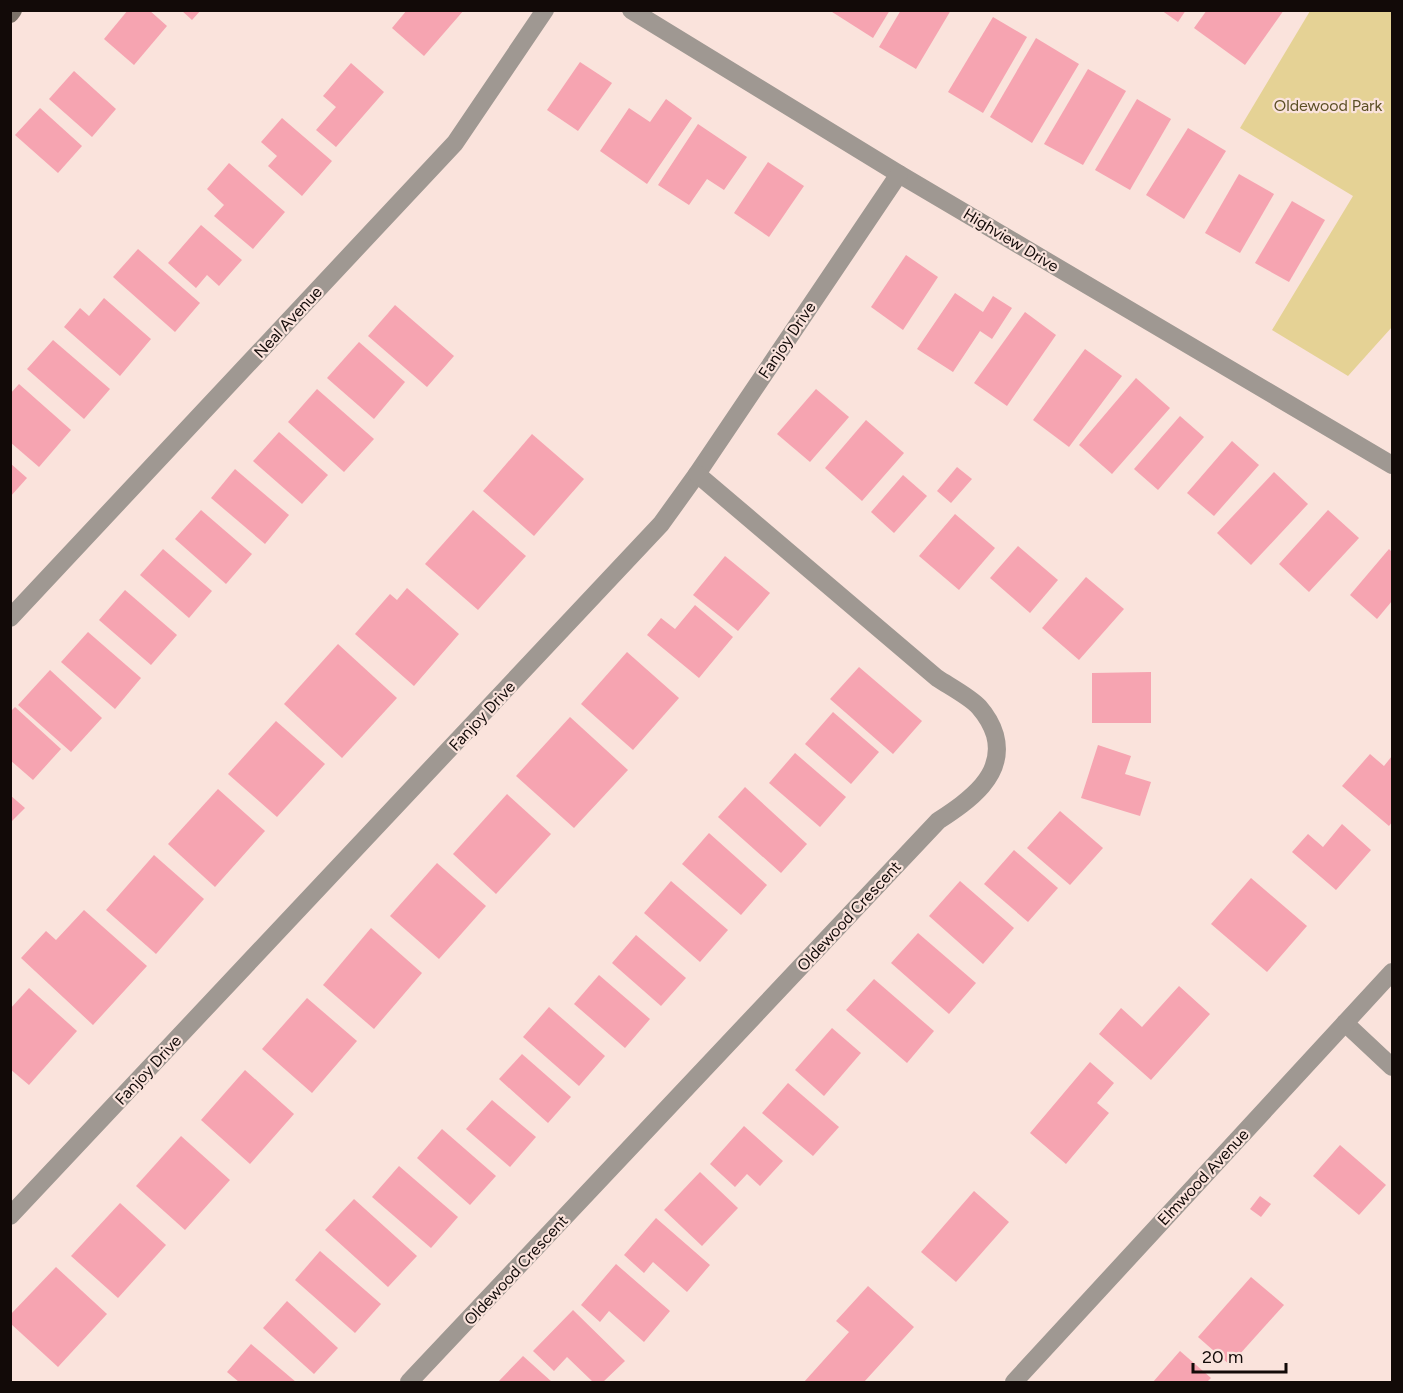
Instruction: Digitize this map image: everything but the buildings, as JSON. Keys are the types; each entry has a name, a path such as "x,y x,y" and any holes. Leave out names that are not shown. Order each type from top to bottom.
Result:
{"street":[{"name":"Neal Avenue","path":"10,618 456,143 545,10"},
{"name":"Highview Drive","path":"631,10 899,174 1392,465"},
{"name":"Fanjoy Drive","path":"10,1216 662,524 899,174"},
{"name":"Oldewood Crescent","path":"409,1383 938,821 962,805 985,783 995,765 998,746 992,725 978,706 937,678 697,474"},
{"name":"Elmwood Avenue","path":"1014,1383 1392,972"},
{"path":"1345,1023 1392,1066"}],"green space":[{"name":"Oldewood Park","path":"1310,11 1392,11 1392,327 1348,376 1272,330 1353,196 1240,128"}]}
